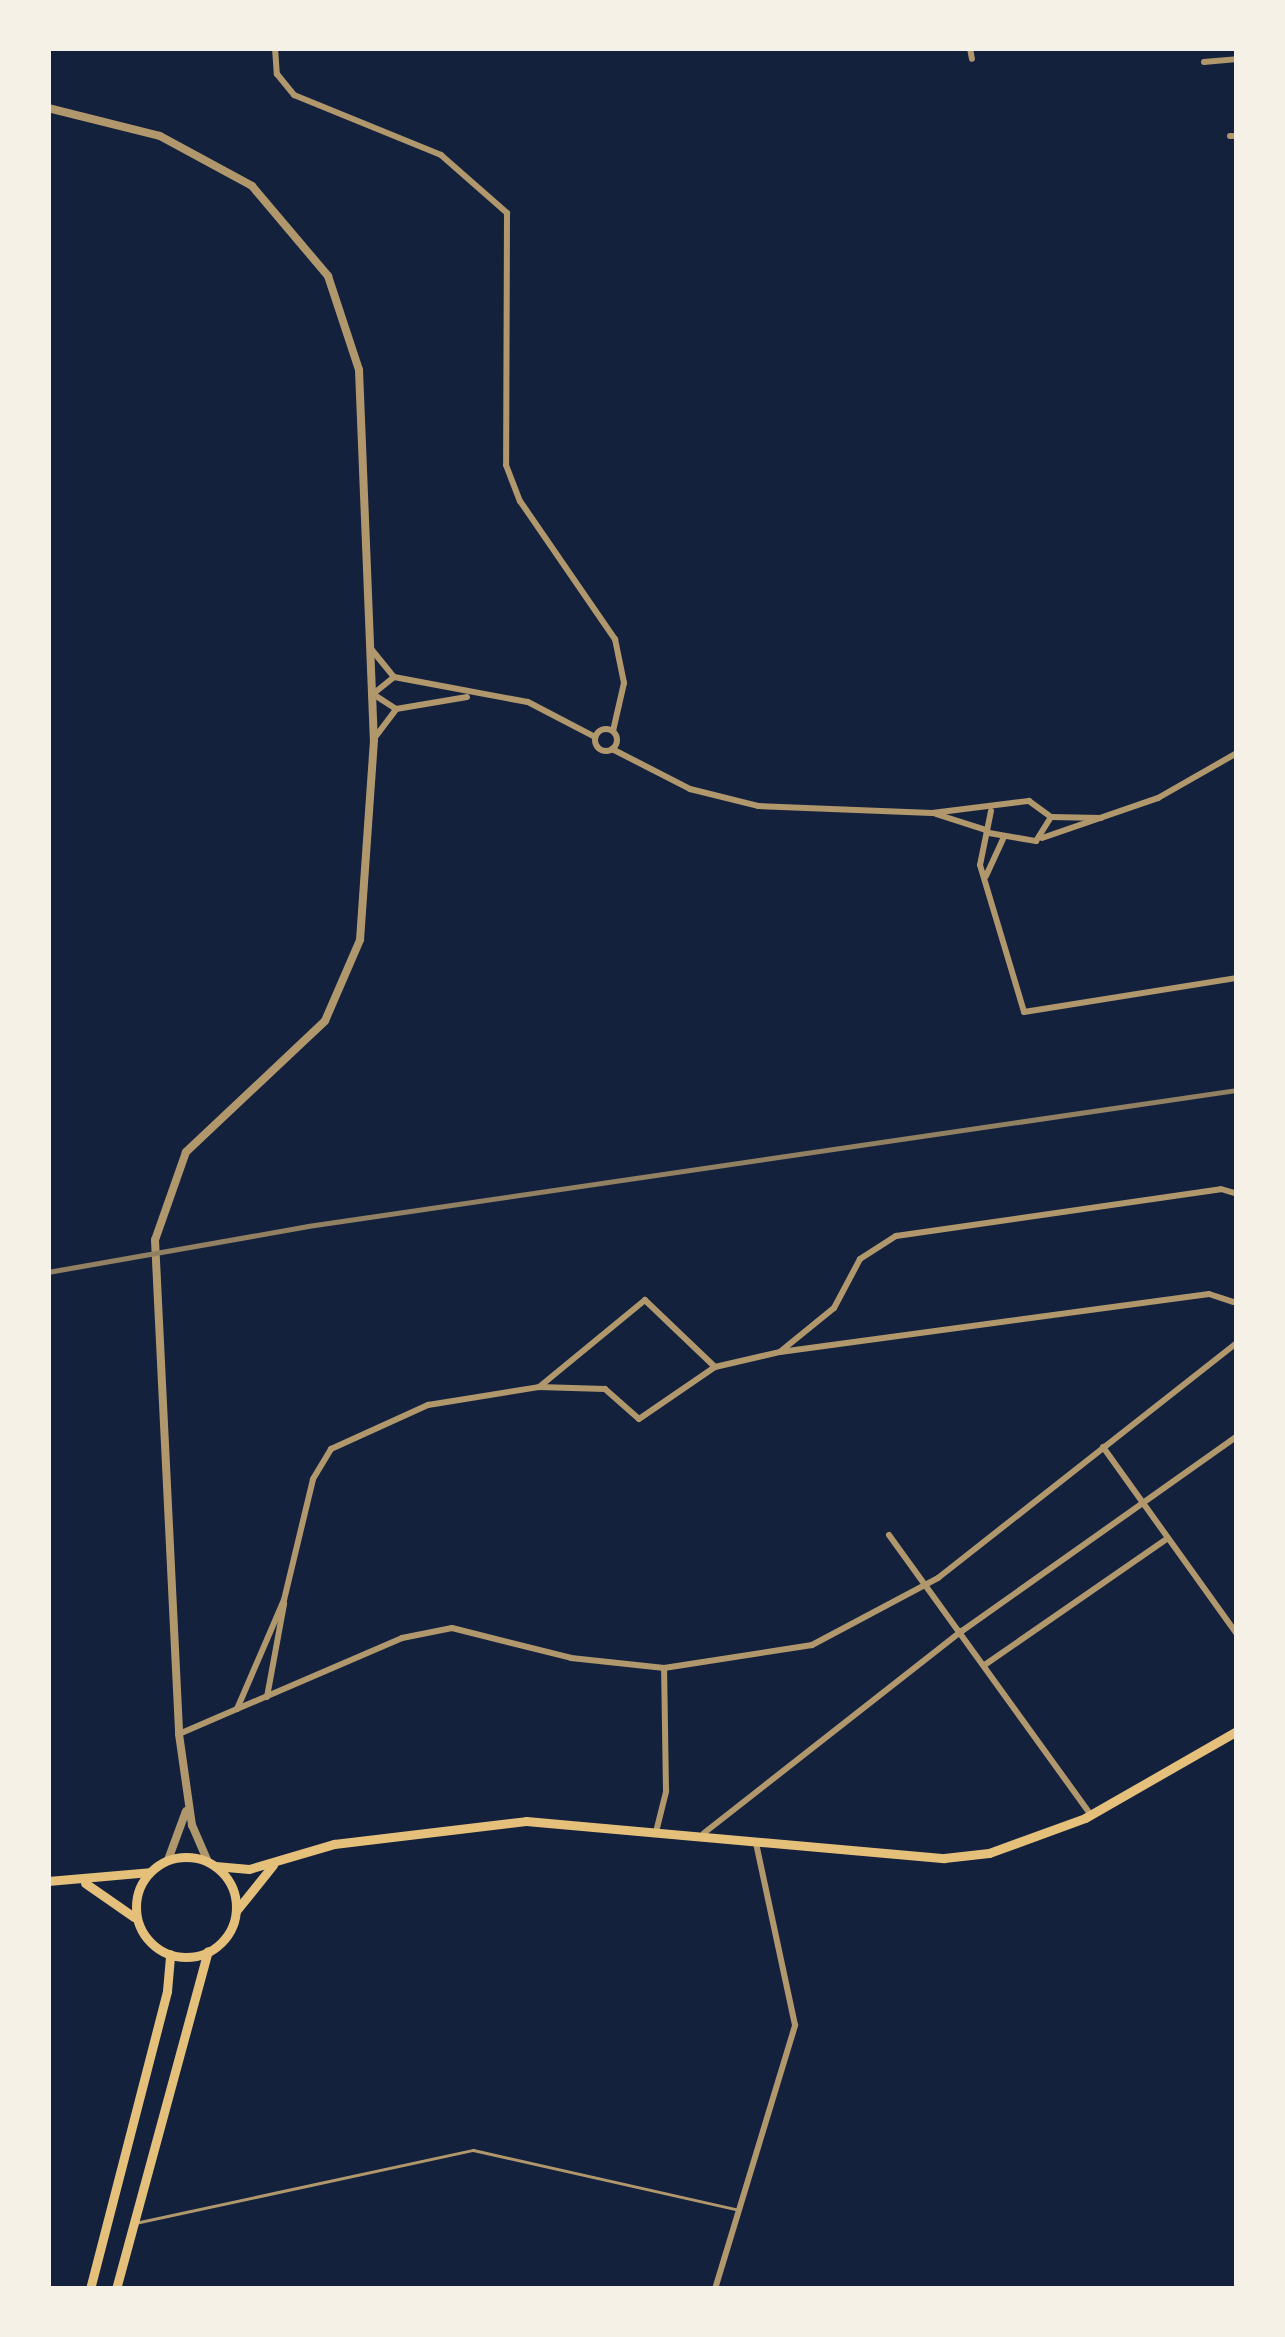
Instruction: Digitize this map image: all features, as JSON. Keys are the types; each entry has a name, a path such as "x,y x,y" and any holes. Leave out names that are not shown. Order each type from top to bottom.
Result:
{"main road":[{"path":"48,1881 150,1872 168,1860 273,1865 334,1844 476,1824 657,1828 756,1843 944,1858 1032,1840 1091,1815 1237,1731"},
{"path":"212,1864 236,1911"},
{"path":"116,2289 208,1952 273,1865"},
{"path":"140,1925 137,1897 150,1872"},
{"path":"68,1880 111,1894 170,1954 208,1952"},
{"path":"90,2289 167,1991 170,1954"}],"street":[{"path":"275,48 277,74 294,95 441,155 506,213 506,464 520,501 612,633 624,676 612,749"},
{"path":"970,48 972,59"},
{"path":"1204,62 1237,59"},
{"path":"48,108 160,136 226,168 280,212 328,277 359,370 374,694 362,926 345,989 316,1032 211,1122 180,1161 157,1227 179,1735 187,1803 212,1864"},
{"path":"372,650 394,677 537,705 595,737 599,749 612,749 690,789 740,803 932,813 1029,801 1051,818 1101,818"},
{"path":"374,694 394,677"},
{"path":"374,694 396,709 475,695"},
{"path":"374,740 396,709"},
{"path":"595,737 613,731"},
{"path":"932,813 1003,839 1042,838 1158,798 1237,753"},
{"path":"992,809 980,852 1024,1012 1237,978"},
{"path":"1042,838 1051,818"},
{"path":"985,879 1003,839"},
{"path":"780,1352 834,1308 860,1259 896,1236 1221,1189 1237,1194"},
{"path":"267,1698 313,1479 331,1449 428,1405 539,1387 605,1389 639,1419 715,1367 780,1352 1208,1294 1236,1300 1237,1316"},
{"path":"539,1387 646,1300 715,1367"},
{"path":"179,1735 402,1638 452,1628 571,1658 664,1668 812,1645 926,1585 1235,1345 1237,1330"},
{"path":"704,1833 962,1631 1237,1436"},
{"path":"1103,1447 1237,1634"},
{"path":"889,1535 1091,1815"},
{"path":"986,1664 1168,1538"},
{"path":"236,1712 284,1600"},
{"path":"657,1828 665,1791 664,1668"},
{"path":"168,1860 187,1803"},
{"path":"715,2289 795,2025 756,1843"}],"lane":[{"path":"134,2223 473,2150 740,2210"}],"railway":[{"path":"48,1272 308,1226 1237,1090"}]}
